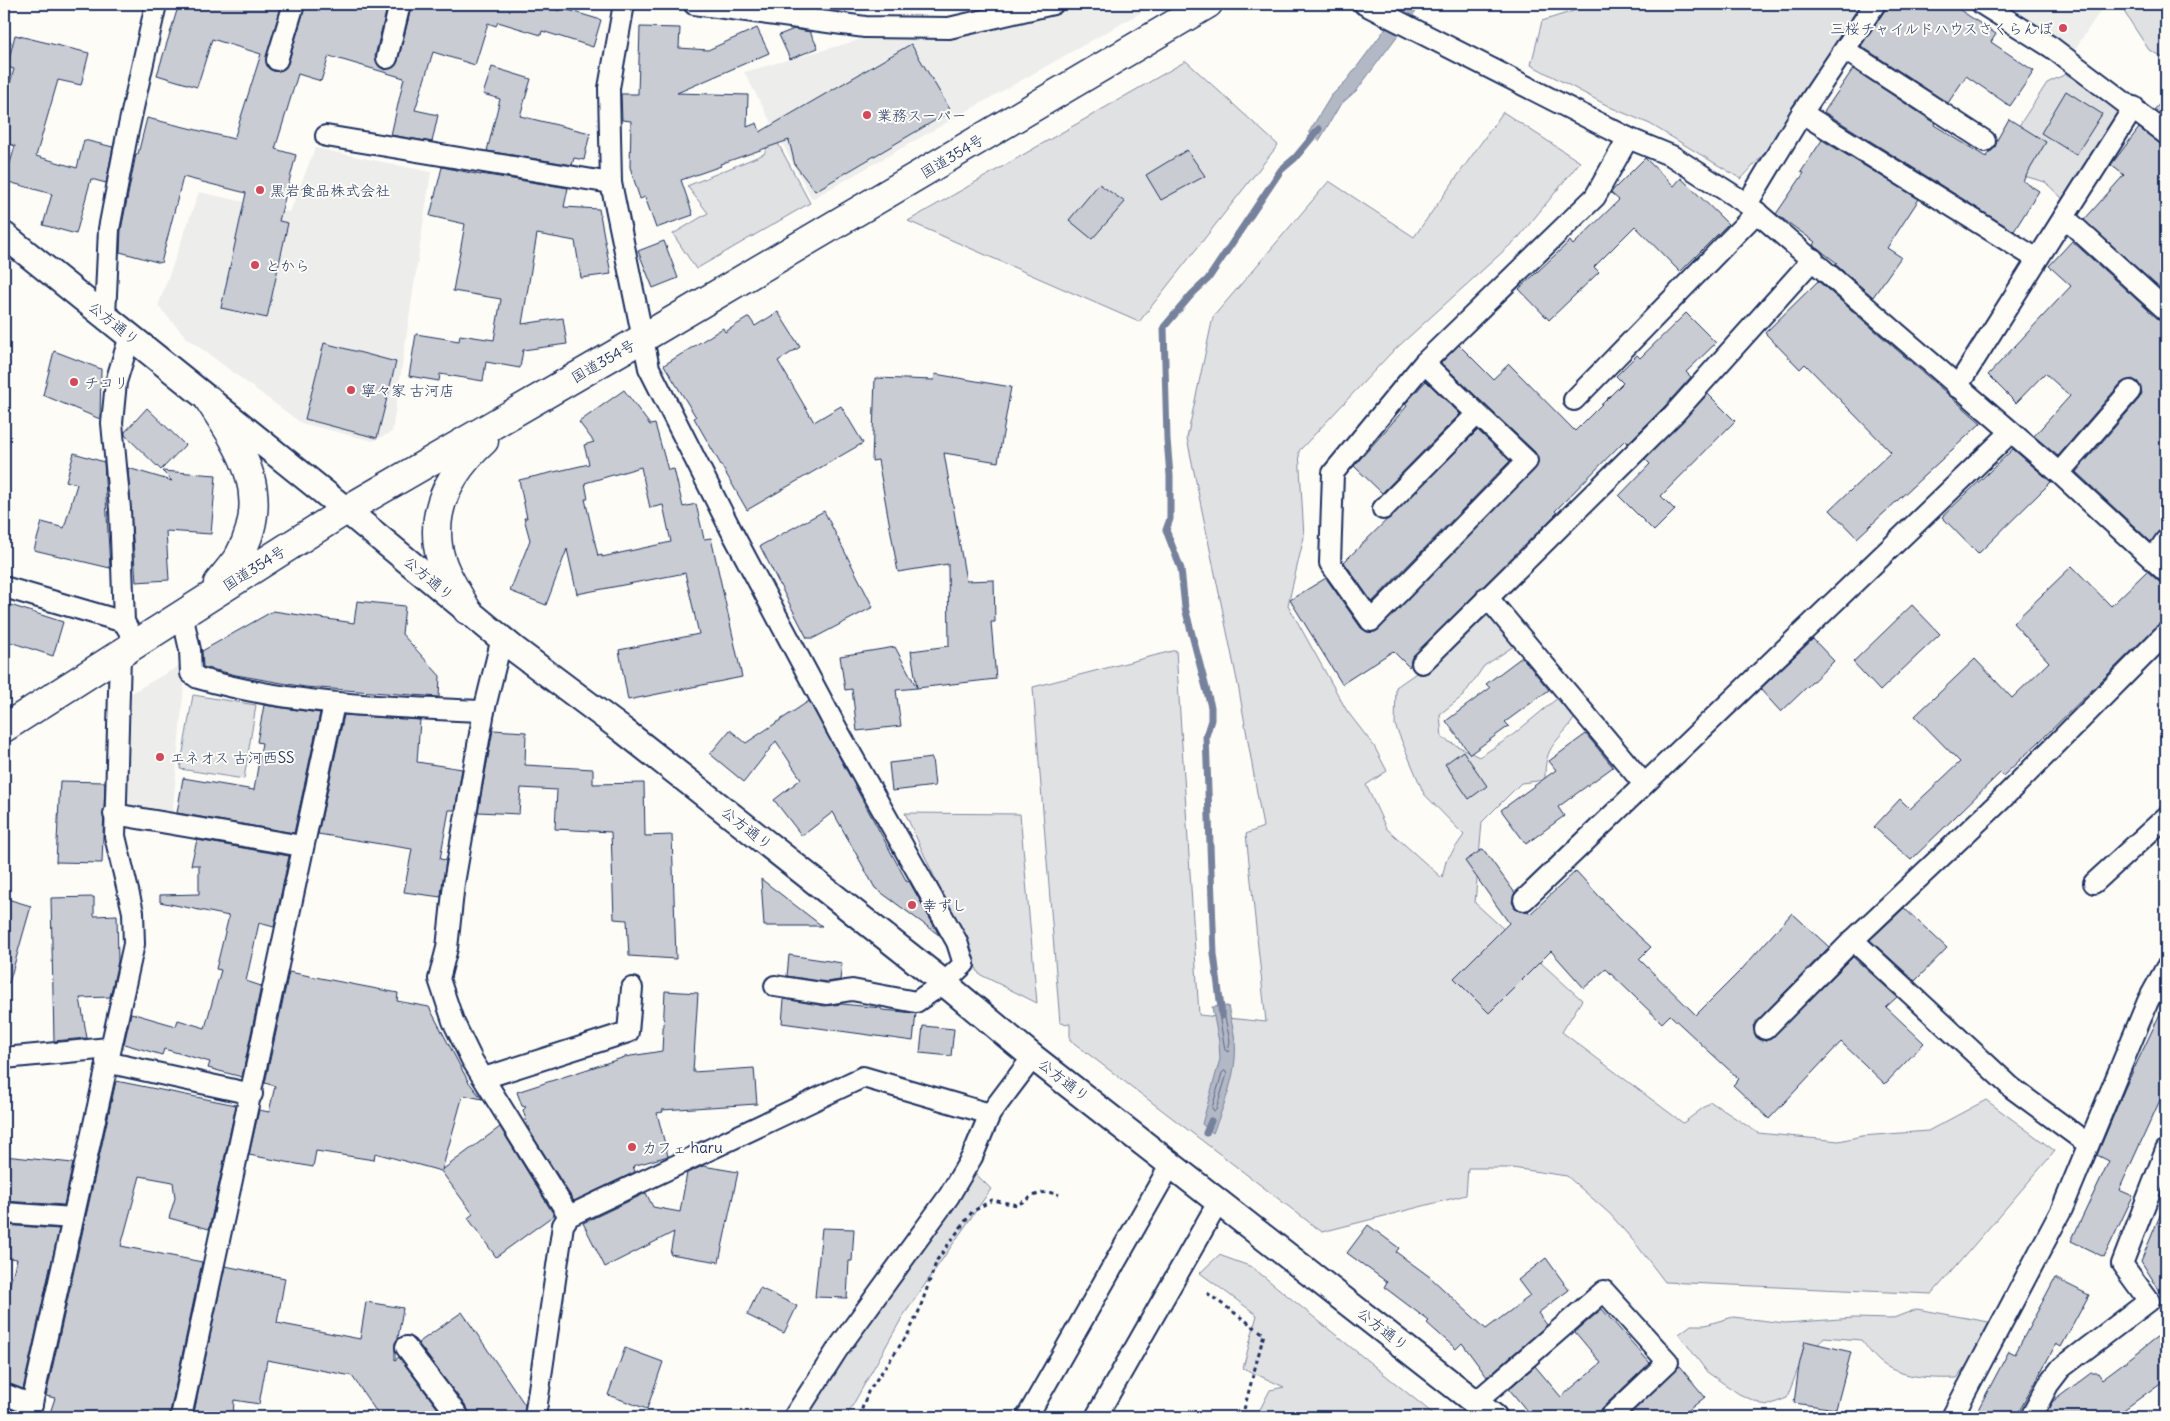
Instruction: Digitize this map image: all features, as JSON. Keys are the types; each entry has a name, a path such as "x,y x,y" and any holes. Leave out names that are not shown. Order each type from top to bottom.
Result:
{"highway":[{"name":"国道354号","path":"4,728 127,640 182,614 346,510 643,338 1208,4"},
{"path":"208,597 239,555 249,530 254,502 250,472 238,444 209,400"},
{"path":"467,610 448,577 438,547 438,518 447,485 467,456 512,414"}],"street":[{"path":"104,316 109,229 126,135 156,4"},
{"path":"277,60 294,4"},
{"path":"387,58 400,4"},
{"path":"624,4 609,88 611,183 649,368 732,532 838,731 957,942 964,964 944,983 916,1002 852,990 827,994 775,986"},
{"path":"694,4 865,28 949,28 1053,4"},
{"path":"1364,4 1628,138 1672,156 1752,208 1813,259 2010,433 2059,473 2160,566 2166,540"},
{"path":"1574,400 1752,208 1802,113 1846,50 1875,4"},
{"path":"1982,4 2052,47 2134,107 2166,134"},
{"path":"1846,50 1985,142"},
{"path":"1957,387 2134,107"},
{"path":"1802,113 2037,259"},
{"path":"326,136 611,183"},
{"path":"1424,362 1527,461 1371,621 1330,563 1333,472 1424,362 1595,197 1628,138"},
{"path":"2064,217 2166,310"},
{"name":"公方通り","path":"4,235 502,638 944,983 1033,1057 1485,1409"},
{"path":"1422,663 1674,414 1813,259"},
{"path":"4,1394 30,1411 134,944 133,912 115,836 114,814 127,640 120,509 112,423 116,382 130,336"},
{"path":"2059,473 2130,392"},
{"path":"1383,509 1477,414"},
{"path":"1524,900 2010,433"},
{"path":"4,587 127,640"},
{"path":"1487,597 1644,784"},
{"path":"182,614 191,674 198,678 263,695 334,704 484,711"},
{"path":"1765,1029 1853,940 2000,801 2166,633"},
{"path":"502,638 484,711 454,883 447,948 439,979 453,1020 484,1078 569,1216"},
{"path":"181,1417 252,1094 302,846 334,704"},
{"path":"114,814 302,846"},
{"path":"2094,883 2166,816"},
{"path":"1853,940 2012,1088 2088,1144"},
{"path":"1952,1417 2062,1209 2148,1001 2166,968"},
{"path":"484,1078 628,1032 632,988"},
{"path":"4,1058 108,1055 252,1094"},
{"path":"794,1417 837,1350 949,1196 972,1157 990,1114 1033,1057"},
{"path":"535,1417 564,1225 569,1216 863,1077 990,1114"},
{"path":"2031,1417 2048,1385 2061,1368 2149,1300 2122,1264 2166,1150"},
{"path":"1027,1417 1171,1164"},
{"path":"1096,1417 1219,1201"},
{"path":"4,1213 73,1218"},
{"path":"1485,1409 1604,1291 1668,1362 1610,1417"},
{"path":"406,1347 459,1417"}],"path":[{"path":"860,1417 868,1392 908,1334 919,1311 937,1260 972,1212 992,1200 1017,1205 1040,1192 1050,1192 1058,1195"},
{"path":"1207,1292 1264,1334 1242,1417"}],"shaded area":[{"path":"1073,4 1156,4 812,199 744,72 870,37 940,34"},
{"path":"1589,4 1860,4 1774,143 1741,179 1650,124 1612,108 1531,65 1542,21 1589,6"},
{"name":"三桜チャイルドハウスさくらんぼ","path":"2000,4 2105,4 2073,52"},
{"path":"2119,4 2166,4 2166,59 2149,50"},
{"path":"4,33 18,51 4,79"},
{"path":"1186,61 1278,145 1139,322 908,221"},
{"path":"2066,74 2123,111 2064,200 2045,182 1992,167 2047,83"},
{"path":"1503,112 1580,162 1519,237 1390,354 1299,451 1304,537 1288,605 1347,711 1374,746 1387,771 1366,785 1386,828 1442,878 1446,861 1464,835 1424,794 1395,725 1396,687 1425,667 1492,612 1514,646 1484,666 1463,696 1440,714 1442,738 1479,757 1509,738 1571,687 1576,716 1550,751 1545,768 1545,780 1521,783 1482,822 1475,903 1582,1000 1562,1032 1683,1123 1711,1102 1758,1133 1839,1141 1862,1136 1928,1131 1986,1100 2055,1151 1932,1294 1665,1282 1610,1214 1567,1176 1512,1168 1468,1168 1466,1195 1322,1232 1070,1040 1070,1024 1060,1023 1033,687 1176,650 1199,1015 1266,1022 1246,834 1263,827 1239,690 1187,438 1213,317 1329,181 1414,237"},
{"path":"773,134 810,203 696,269 673,234 708,213 687,186 764,154"},
{"path":"315,148 431,172 392,432 373,441 301,423 187,338 158,306 199,192 290,212"},
{"path":"186,662 172,819 115,814 126,696"},
{"path":"193,695 256,705 244,779 180,769"},
{"path":"905,813 1020,814 1037,1003 979,974"},
{"path":"974,1172 991,1189 903,1316 846,1417 803,1417"},
{"path":"1219,1255 1252,1267 1437,1417 1256,1417 1270,1390 1284,1387 1243,1368 1257,1315 1200,1273"},
{"path":"1917,1309 1989,1322 1977,1352 1957,1378 1927,1378 1896,1371 1879,1361 1861,1340 1824,1337 1798,1369 1787,1398 1766,1406 1739,1394 1707,1372 1679,1334 1691,1325 1705,1325 1733,1317 1785,1323 1854,1318 1891,1319"}],"water":[{"path":"1404,4 1421,4 1357,90 1340,105 1319,141 1309,132 1331,96 1347,80"},
{"path":"1228,1006 1235,1041 1234,1065 1222,1111 1213,1133 1202,1124 1220,1059 1219,1042 1212,1007"}],"building":[{"path":"179,4 282,4 266,57 268,68 274,71 280,71 288,64 306,4 388,4 375,56 379,66 385,70 395,66 398,61 412,4 535,4 560,11 561,8 601,20 593,47 542,31 541,35 498,22 496,26 488,23 475,65 433,52 415,110 438,115 432,142 391,135 404,78 329,56 321,81 298,74 275,149 296,155 279,221 288,223 267,318 221,308 246,193 183,177 161,263 120,252 121,230 136,154 138,154 147,118 234,139 261,54 212,39 197,87 157,75"},
{"path":"1889,4 1951,4 1996,34 1991,42 2034,71 2010,106 1966,76 1948,103 1861,46"},
{"path":"640,27 680,28 679,48 708,50 757,28 769,53 677,93 748,95 747,127 757,123 760,132 911,44 951,111 815,191 795,165 789,140 720,164 721,166 681,180 693,215 656,228 645,197 640,199 630,167 631,121 622,120 621,94 638,94"},
{"path":"794,29 810,32 818,48 790,59 779,35"},
{"path":"15,35 89,53 81,85 58,80 36,156 77,168 84,140 113,147 106,183 91,179 76,234 43,225 52,194 5,181 15,146 4,142 4,104 14,69 7,67"},
{"path":"492,67 531,79 520,116 590,133 584,160 574,158 572,165 487,151 500,99 483,94"},
{"path":"1853,69 1935,123 1934,125 1986,157 1995,147 2009,119 2046,142 2023,181 2039,191 2014,231 1824,112"},
{"path":"2066,91 2102,114 2076,155 2041,133"},
{"path":"2166,97 2166,119 2154,110"},
{"path":"2139,128 2166,146 2166,289 2164,292 2084,220 2124,175 2111,165"},
{"path":"1822,140 1919,199 1887,248 1901,257 1873,297 1835,264 1837,263 1813,245 1815,242 1776,214 1804,173 1801,172"},
{"path":"1187,150 1205,176 1161,200 1146,175"},
{"path":"1645,158 1674,186 1681,178 1728,224 1680,272 1635,226 1594,267 1599,272 1549,320 1519,289 1570,241 1573,245 1619,200 1611,193"},
{"path":"442,167 568,188 564,207 599,209 611,274 581,278 575,241 537,234 522,324 563,318 567,344 523,350 520,368 486,362 483,381 440,374 439,381 409,376 416,334 459,341 460,335 494,340 501,299 453,291 465,224 430,216"},
{"path":"1099,184 1125,202 1092,239 1069,220"},
{"path":"664,241 678,278 653,288 638,251"},
{"path":"2072,241 2158,319 2166,322 2166,528 2160,530 2151,542 2076,472 2139,399 2142,393 2138,382 2132,379 2121,383 2058,456 2034,436 2070,396 2045,373 2016,403 1988,375 2071,286 2049,266"},
{"path":"1818,281 1981,423 1857,538 1830,510 1891,452 1805,364 1800,369 1765,333"},
{"path":"778,312 800,347 778,361 814,422 841,406 863,443 747,510 694,418 696,417 664,365 723,328 725,332 749,317 755,326"},
{"path":"1686,313 1716,343 1686,372 1691,377 1665,406 1628,443 1625,440 1555,511 1557,513 1414,655 1409,667 1393,651 1342,684 1290,600 1326,578 1361,628 1367,632 1374,632 1538,464 1535,452 1441,363 1459,345 1493,379 1509,364 1575,431 1623,383 1616,376 1637,355 1640,358"},
{"name":"寧々家 古河店","path":"324,343 396,362 377,438 305,419"},
{"name":"チコリ","path":"54,351 101,369 100,419 43,395"},
{"path":"935,374 1011,387 998,462 944,453 966,581 994,580 995,622 991,622 996,679 917,688 911,651 949,646 948,564 898,572 878,460 872,461 875,378 934,380"},
{"path":"1426,381 1460,414 1382,493 1354,466 1407,406 1405,404"},
{"path":"624,390 650,425 655,424 668,470 674,469 683,507 696,504 704,539 711,538 742,677 628,700 619,650 699,634 685,573 577,594 567,549 546,605 510,591 530,540 524,518 527,518 519,480 589,464 584,445 594,442 579,422","holes":["641,467 650,508 663,505 671,542 602,557 602,555 598,556 585,499 588,499 585,483"]},
{"path":"1708,394 1735,421 1661,496 1675,510 1654,531 1619,496 1650,464 1645,459"},
{"path":"147,408 185,445 161,470 125,435 125,432"},
{"path":"1478,430 1510,461 1372,602 1344,562"},
{"path":"2013,449 2051,482 1978,554 1942,517"},
{"path":"74,453 104,462 110,568 34,550 42,522 64,528 77,484 66,481"},
{"path":"128,468 172,481 162,471 216,475 211,534 166,531 169,580 136,582"},
{"path":"824,511 873,607 814,638 807,638 760,546"},
{"path":"2072,566 2111,606 2147,571 2158,581 2166,584 2166,621 2158,625 2003,776 2000,773 1911,860 1874,827 1900,799 1910,809 1960,762 1915,716 1975,659 2012,698 2049,662 2013,623"},
{"path":"357,601 405,606 402,634 440,676 439,697 305,687 236,675 203,667 202,651 273,611 354,623"},
{"path":"4,603 63,622 53,656 4,640"},
{"path":"1912,605 1940,634 1880,691 1853,662"},
{"path":"1813,639 1834,661 1781,712 1760,689"},
{"path":"895,647 917,688 896,690 901,726 857,731 852,689 845,690 840,656"},
{"path":"1522,657 1549,690 1505,722 1509,726 1470,754 1446,721 1490,688 1486,684"},
{"path":"809,701 907,882 909,881 939,935 875,888 833,812 802,836 774,800 801,779 776,741 744,782 710,754 730,730 746,743"},
{"path":"264,705 320,713 294,833 177,813 183,778 254,790 262,743 257,742"},
{"path":"344,715 420,720 417,762 462,769 455,810 449,810 440,859 446,860 441,897 404,892 412,849 318,834"},
{"path":"493,730 526,732 525,765 593,769 593,784 644,783 645,836 672,835 676,959 629,956 627,920 614,919 611,832 555,829 557,790 521,788 519,814 478,812"},
{"path":"1586,734 1613,767 1558,807 1564,816 1526,844 1501,810 1556,770 1549,761"},
{"path":"1463,751 1487,786 1469,799 1445,764"},
{"path":"932,758 935,786 892,791 889,763"},
{"path":"60,781 105,782 102,863 56,862"},
{"path":"197,840 289,856 274,927 259,923 246,981 261,986 242,1077 208,1068 210,1062 164,1049 162,1055 124,1044 131,1013 176,1026 178,1020 205,1028 221,970 216,969 229,916 160,902 160,895 199,894 199,865 191,865"},
{"path":"1483,849 1515,893 1512,902 1515,908 1521,911 1528,911 1530,914 1576,871 1620,919 1651,947 1639,959 1696,1015 1742,969 1792,913 1829,947 1757,1021 1753,1026 1756,1037 1762,1041 1773,1037 1853,957 1897,997 1886,1007 1924,1043 1885,1084 1841,1042 1769,1119 1733,1085 1739,1079 1670,1015 1662,1023 1606,969 1584,988 1551,951 1489,1013 1454,978 1509,923 1465,861"},
{"path":"761,879 822,926 764,926"},
{"path":"94,897 94,916 117,915 118,961 110,997 80,998 87,1038 54,1041 51,898"},
{"path":"4,898 31,906 9,983 4,982"},
{"path":"1904,908 1947,948 1915,981 1870,940"},
{"path":"789,955 842,963 840,980 827,982 787,976"},
{"path":"289,972 398,993 397,1001 429,1007 468,1081 482,1099 463,1095 442,1170 500,1127 554,1215 496,1257 468,1218 473,1214 441,1171 375,1153 374,1160 316,1151 313,1167 249,1155 259,1110 269,1112 275,1086 265,1083"},
{"path":"665,991 698,993 693,1072 754,1068 757,1104 662,1110 663,1112 657,1113 668,1156 633,1166 635,1172 574,1201 529,1130 523,1110 526,1107 522,1106 517,1092 625,1057 662,1051"},
{"path":"784,999 825,1006 842,1004 916,1013 913,1041 782,1023"},
{"path":"2166,1001 2166,1087 2119,1190 2133,1196 2104,1257 2071,1241 2109,1161 2097,1155 2125,1088"},
{"path":"923,1026 954,1029 951,1056 920,1053"},
{"path":"116,1081 236,1105 209,1229 169,1218 175,1198 173,1182 140,1176 121,1246 202,1262 169,1417 67,1417 50,1413 55,1398 46,1396"},
{"path":"4,1156 73,1163 64,1205 4,1201"},
{"path":"703,1166 738,1172 719,1262 670,1254 674,1232 605,1267 583,1223 646,1193 653,1207 680,1212 687,1173"},
{"path":"2166,1201 2166,1301 2141,1261"},
{"path":"4,1225 59,1229 23,1389 4,1382 4,1305 17,1259 4,1257"},
{"path":"1368,1225 1399,1248 1396,1252 1430,1277 1486,1329 1530,1296 1518,1280 1546,1258 1569,1290 1538,1313 1547,1325 1487,1377 1462,1343 1456,1349 1427,1323 1429,1321 1384,1287 1387,1282 1347,1253"},
{"path":"822,1228 854,1229 852,1261 849,1261 847,1298 815,1297"},
{"path":"225,1266 285,1278 277,1323 360,1339 366,1302 403,1308 398,1338 395,1343 395,1360 399,1357 444,1417 380,1417 352,1376 267,1360 259,1404 234,1400 233,1417 193,1417"},
{"path":"2055,1278 2089,1295 2061,1347 2056,1344 2016,1417 1974,1417 2009,1351 2015,1354"},
{"path":"760,1288 797,1306 784,1333 747,1315"},
{"path":"1602,1309 1650,1363 1602,1408 1598,1417 1532,1417 1509,1389 1535,1366 1561,1397 1601,1363 1575,1332"},
{"path":"462,1312 525,1405 523,1417 471,1417 468,1410 418,1343"},
{"path":"2166,1331 2166,1379 2114,1417 2044,1417 2052,1402 2091,1373 2098,1373 2102,1379"},
{"path":"1805,1341 1851,1352 1836,1409 1794,1403 1799,1366"},
{"path":"625,1348 663,1362 647,1409 608,1395"},
{"path":"1679,1366 1705,1397 1680,1417 1627,1417"}],"waterway":[{"path":"1222,1016 1214,954 1206,736 1211,720 1211,707 1185,608 1181,569 1166,530 1170,519 1170,476 1167,439 1164,327 1192,294 1208,279 1281,170 1295,158 1319,129"},
{"path":"1206,1133 1211,1121"}],"place":[{"name":"三桜チャイルドハウスさくらんぼ","path":"2063,28"},
{"name":"業務スーパー","path":"867,115"},
{"name":"黒岩食品株式会社","path":"260,190"},
{"name":"とから","path":"255,265"},
{"name":"チコリ","path":"74,382"},
{"name":"寧々家 古河店","path":"351,390"},
{"name":"エネオス 古河西SS","path":"160,757"},
{"name":"幸ずし","path":"912,905"},
{"name":"カフェ haru","path":"632,1147"}]}
